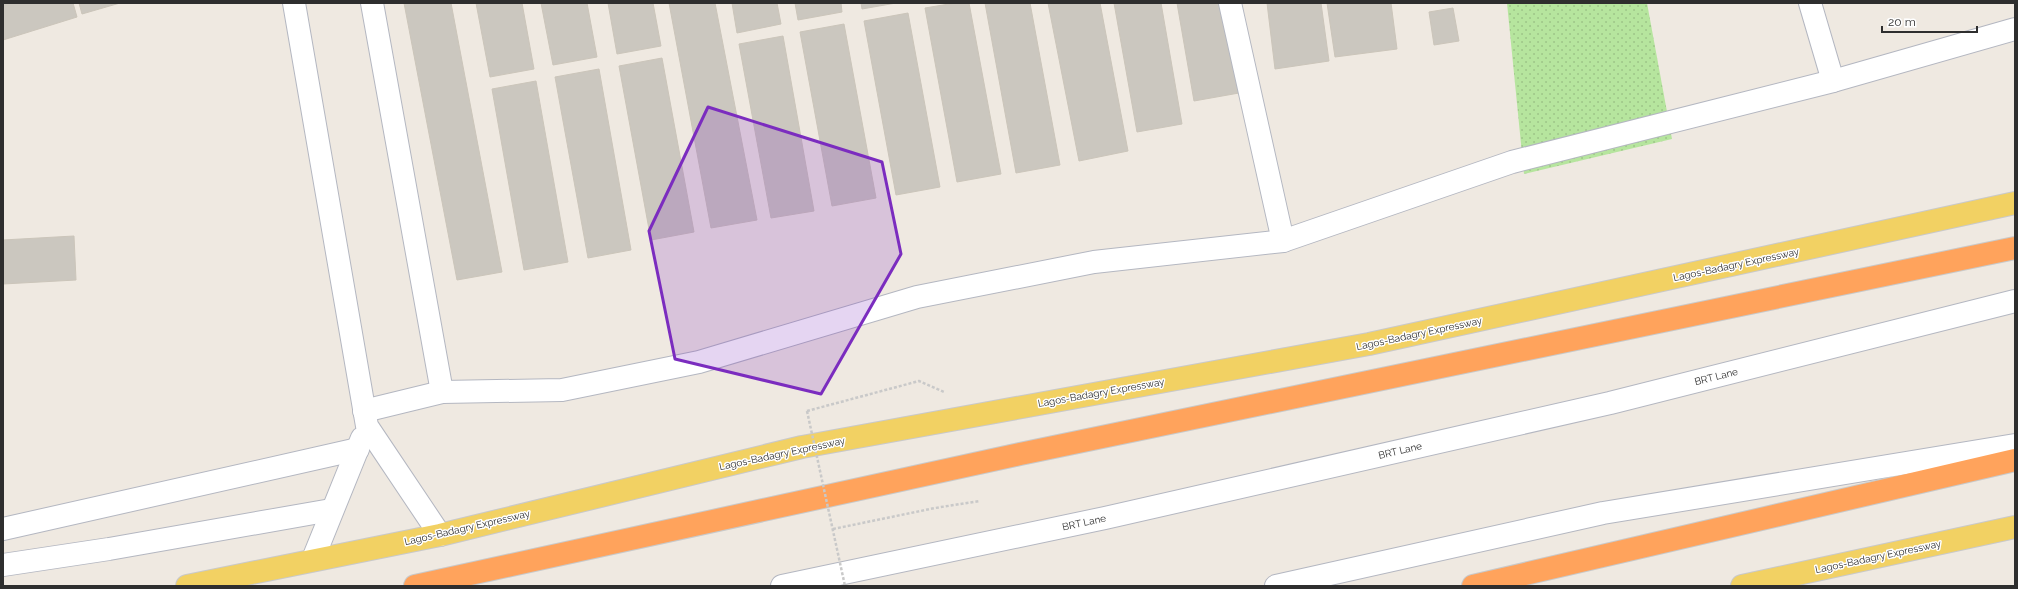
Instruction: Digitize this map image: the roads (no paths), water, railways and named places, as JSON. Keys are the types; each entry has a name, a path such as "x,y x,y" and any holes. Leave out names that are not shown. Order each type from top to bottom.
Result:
{"highway":[{"path":"415,586 1020,454 2015,248"},
{"path":"1473,586 2015,460"}],"main road":[{"name":"Lagos-Badagry Expressway","path":"187,586 440,535 802,447 1369,344 2015,203"},
{"name":"Lagos-Badagry Expressway","path":"1742,586 2015,527"}],"street":[{"path":"294,3 365,418 358,449 331,510 313,560"},
{"path":"372,3 442,392"},
{"path":"1230,3 1283,241"},
{"path":"1810,3 1833,81"},
{"path":"365,418 442,392 562,390 699,362 924,296 1094,262 1283,241 1512,162 1833,81 2015,29"},
{"name":"BRT Lane","path":"782,586 1112,516 1602,405 2015,301"},
{"path":"365,418 440,535"},
{"path":"1276,586 1603,513 2015,445"},
{"path":"3,529 358,449"},
{"path":"3,564 109,549 331,510"}]}
